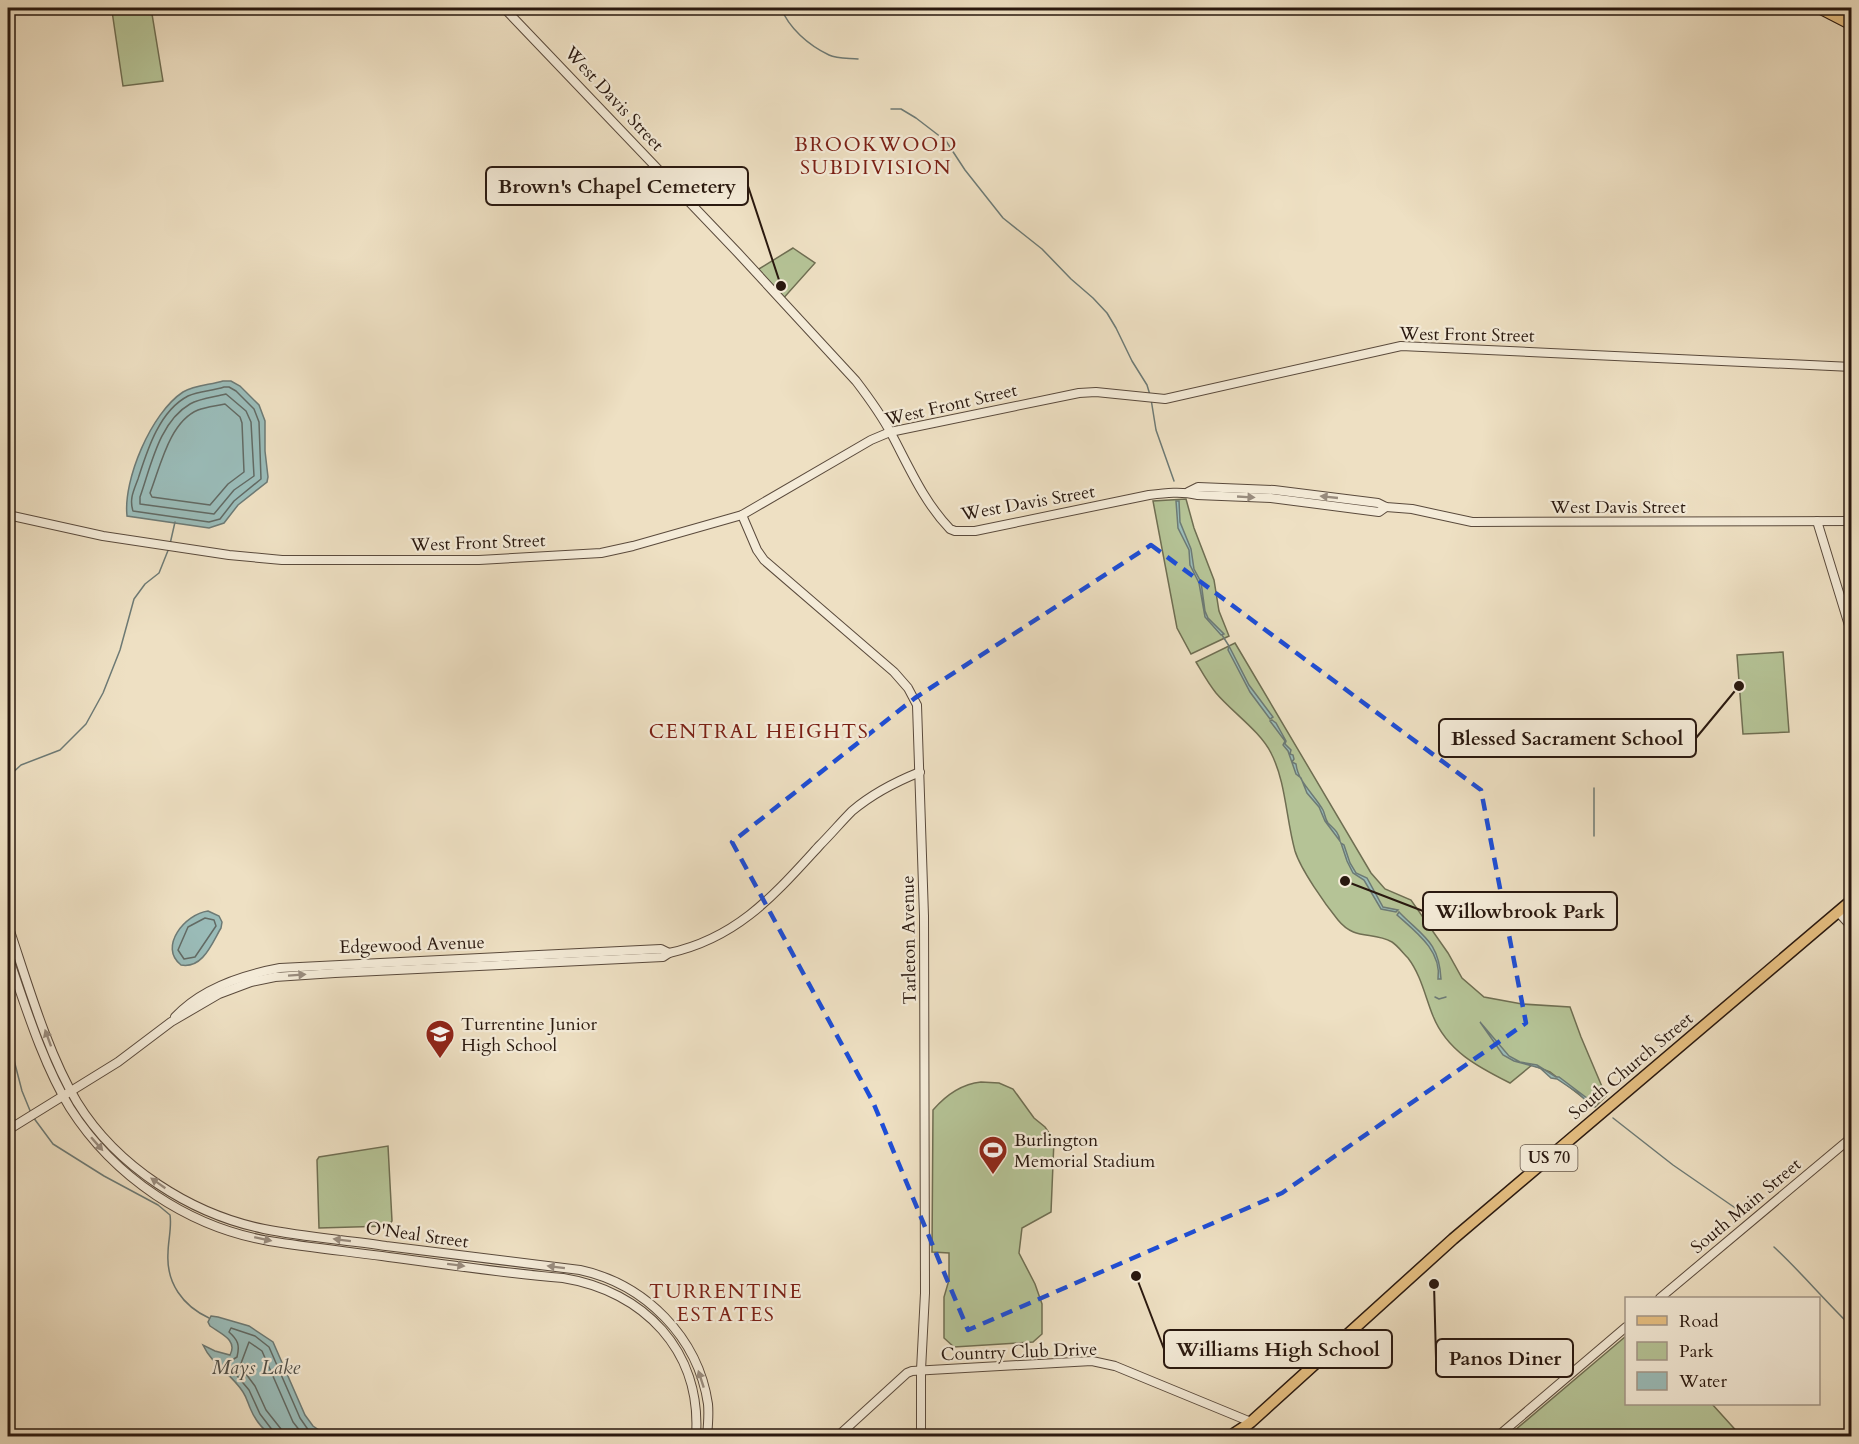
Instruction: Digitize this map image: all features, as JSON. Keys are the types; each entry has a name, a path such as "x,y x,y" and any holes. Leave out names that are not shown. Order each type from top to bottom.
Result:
{"highway":[{"path":"1821,8 1851,24"}],"main road":[{"name":"South Church Street","path":"1231,1437 1240,1428 1247,1428 1453,1239 1851,900"}],"street":[{"name":"West Davis Street","path":"504,8 606,112 843,366 871,401 926,499 940,519 955,531 975,531 1149,495 1188,492 1197,495 1271,498 1378,512 1386,507 1472,522 1851,521"},
{"name":"West Front Street","path":"8,515 103,536 229,555 282,560 479,560 612,552 742,515 871,440 890,432 1079,393 1096,392 1157,399 1209,390 1401,346 1851,367"},
{"name":"Tarleton Avenue","path":"742,515 757,550 764,560 894,672 908,688 917,705 924,916 925,1293 921,1370 921,1437"},
{"path":"1817,521 1851,635"},
{"name":"Edgewood Avenue","path":"8,1130 118,1062 171,1022 219,994 260,976 335,973 478,962 663,957 669,953 712,940 741,923 770,899 852,812 875,794 920,772"},
{"path":"1838,912 1851,927"},
{"name":"O'Neal Street","path":"8,925 53,1052 71,1091 96,1129 112,1147 167,1190 232,1221 278,1231 580,1270 615,1281 636,1293 665,1317 690,1352 699,1371 708,1406 707,1437"},
{"name":"O'Neal Street","path":"8,956 45,1056 64,1096 102,1149 135,1180 172,1205 228,1231 268,1241 582,1281 618,1294 651,1317 663,1330 681,1358 695,1398 696,1437"},
{"name":"South Main Street","path":"1662,1297 1851,1137"},
{"path":"1498,1437 1625,1328"},
{"name":"Country Club Drive","path":"838,1437 907,1373 921,1370 1098,1361 1115,1366 1247,1428"}],"highlighted area":[{"path":"1151,545 1481,790 1526,1023 1282,1193 968,1330 873,1102 732,842 915,698"}],"green space":[{"path":"151,8 163,81 123,86 112,11"},
{"path":"793,248 815,263 781,301 754,272"},
{"path":"1186,499 1194,528 1214,580 1219,611 1229,636 1191,654 1177,628 1153,501"},
{"path":"1235,643 1371,873 1385,889 1411,900 1448,953 1462,978 1484,997 1522,1004 1570,1007 1606,1096 1595,1107 1550,1072 1532,1065 1510,1083 1465,1057 1446,1039 1439,1028 1416,971 1400,949 1385,939 1351,931 1338,920 1320,896 1298,859 1280,776 1271,753 1260,737 1216,693 1196,662"},
{"path":"1783,652 1789,732 1743,734 1737,655"},
{"name":"Burlington Memorial Stadium","path":"981,1082 999,1083 1013,1089 1034,1118 1045,1127 1054,1140 1051,1212 1022,1228 1019,1253 1035,1284 1042,1304 1042,1334 1033,1342 954,1347 944,1338 944,1297 949,1280 949,1253 932,1252 933,1110 955,1091"},
{"path":"388,1146 392,1221 388,1226 319,1228 317,1160 319,1157"},
{"path":"1625,1337 1625,1405 1713,1405 1741,1436 1508,1436"}],"water":[{"path":"231,381 240,386 259,405 265,421 267,482 238,505 224,523 209,528 127,516 127,501 135,466 150,431 160,415 183,392 198,386"},
{"path":"1176,501 1179,501 1180,522 1191,549 1194,569 1201,582 1205,611 1208,618 1224,634 1221,635 1205,617 1199,583 1190,565 1189,550 1178,528"},
{"path":"1229,646 1249,685 1273,717 1270,719 1250,692 1228,650"},
{"path":"1272,720 1286,741 1285,744 1291,750 1290,754 1294,759 1292,762 1296,764 1300,777 1296,774 1288,751 1283,745 1285,741 1270,721"},
{"path":"1302,780 1323,810 1340,841 1325,821 1319,807 1307,793"},
{"path":"1341,843 1356,873 1367,878 1383,907 1398,910 1396,912 1381,909 1364,880 1353,873"},
{"path":"208,911 219,916 222,922 221,928 201,959 189,965 181,965 172,949 177,932 191,918"},
{"path":"1399,912 1433,947 1440,966 1441,979 1438,979 1438,969 1432,951 1419,935 1397,915"},
{"path":"1480,1022 1509,1056 1520,1062 1537,1065 1559,1077 1596,1105 1593,1107 1578,1093 1557,1079 1551,1078 1540,1068 1514,1061 1503,1055"},
{"name":"Mays Lake","path":"211,1316 249,1326 273,1342 305,1415 313,1426 322,1432 344,1436 271,1436 255,1417 244,1394 203,1345 230,1355 232,1350 230,1341 210,1326 208,1322"}],"waterway":[{"path":"781,8 794,29 821,51 839,58 858,59"},
{"path":"891,109 901,109 946,141 965,170 1003,218 1042,249 1107,313 1147,385 1150,395"},
{"path":"1151,399 1156,430 1174,481"},
{"path":"170,544 175,522"},
{"path":"8,777 21,765 60,750 86,724 103,693 120,650 134,599 145,584 159,573 169,548"},
{"path":"1222,635 1229,646"},
{"path":"1594,788 1594,836"},
{"path":"1435,997 1439,999 1446,997"},
{"path":"8,1037 22,1091 31,1113"},
{"path":"33,1117 53,1144 104,1176 158,1205 170,1215 168,1264 173,1284 191,1307 209,1318"},
{"path":"1613,1118 1673,1165 1744,1214"},
{"path":"1774,1247 1852,1327"}],"railway":[{"path":"1843,8 1852,12"}],"place":[{"name":"Brown's Chapel Cemetery","path":"781,286"},
{"name":"Blessed Sacrament School","path":"1739,686"},
{"name":"Willowbrook Park","path":"1345,881"},
{"name":"Turrentine Junior High School","path":"440,1060"},
{"name":"Burlington Memorial Stadium","path":"993,1176"},
{"name":"Williams High School","path":"1136,1276"},
{"name":"Panos Diner","path":"1434,1284"}],"district":[{"name":"BROOKWOOD SUBDIVISION","path":"876,156"},
{"name":"CENTRAL HEIGHTS","path":"759,731"},
{"name":"TURRENTINE ESTATES","path":"726,1302"}]}
